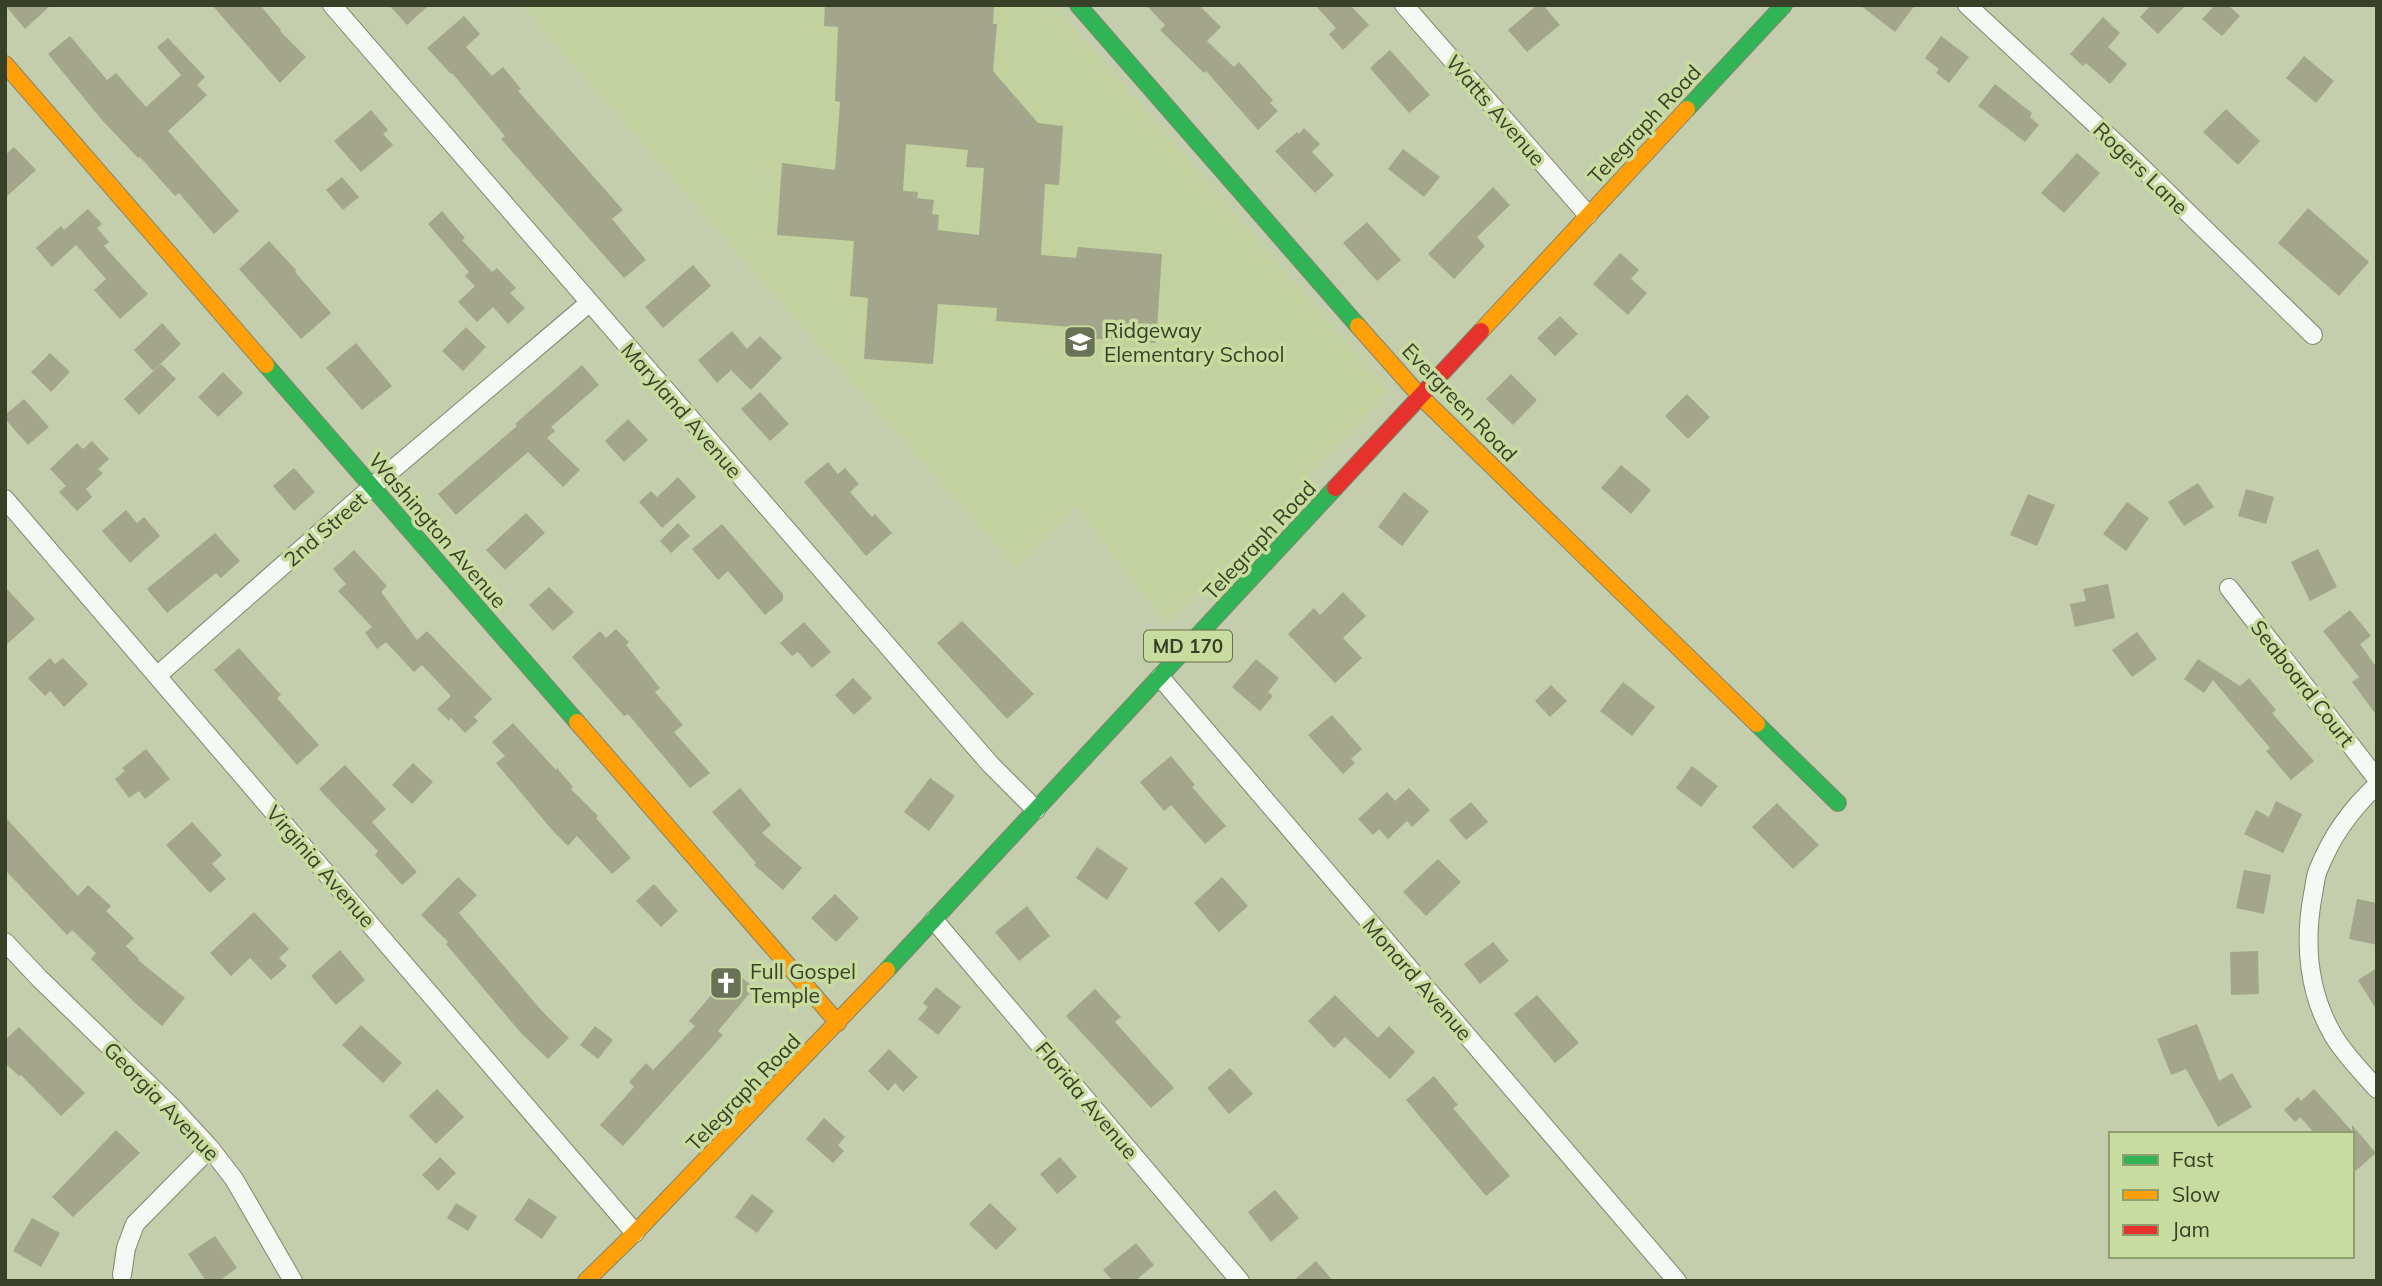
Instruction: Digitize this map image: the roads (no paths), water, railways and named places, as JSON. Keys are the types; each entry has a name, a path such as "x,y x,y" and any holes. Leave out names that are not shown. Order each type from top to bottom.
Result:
{"street":[{"name":"Maryland Avenue","path":"332,5 972,743 1036,810"},
{"name":"Evergreen Road","path":"1078,5 1420,396 1838,803"},
{"name":"Watts Avenue","path":"1404,5 1588,215"},
{"name":"Telegraph Road","path":"586,1281 838,1023 1784,5"},
{"name":"Rogers Lane","path":"1967,5 2134,160 2313,335"},
{"name":"Washington Avenue","path":"5,64 838,1023"},
{"name":"2nd Street","path":"158,675 589,303"},
{"name":"Virginia Avenue","path":"5,499 635,1233"},
{"name":"Seaboard Court","path":"2229,588 2377,779"},
{"name":"Monard Avenue","path":"1160,677 1677,1281"},
{"path":"2377,785 2359,802 2339,828 2317,870 2309,914 2308,959 2316,995 2333,1035 2377,1089"},
{"name":"Florida Avenue","path":"934,920 1240,1281"},
{"name":"Georgia Avenue","path":"5,942 210,1148 234,1180 293,1281"},
{"path":"122,1275 126,1248 135,1224 210,1148"}],"place":[{"name":"Ridgeway Elementary School","path":"1080,342"},
{"name":"Full Gospel Temple","path":"726,983"}]}
